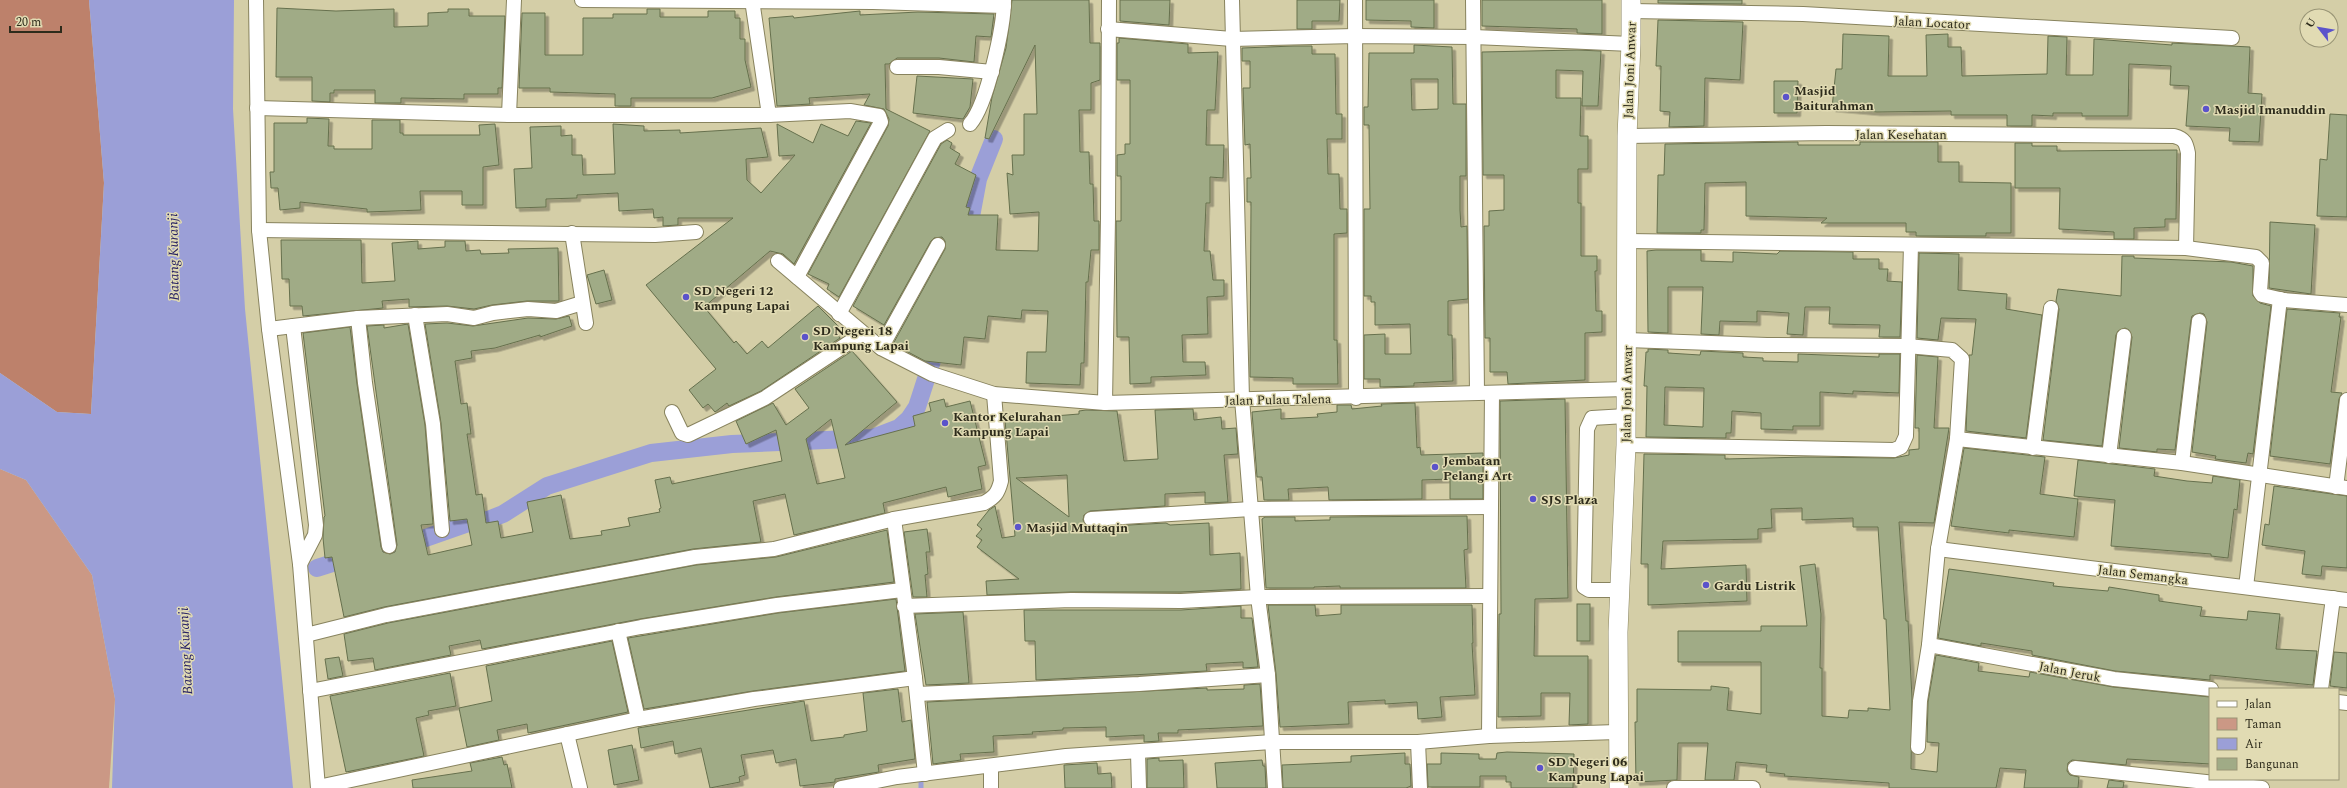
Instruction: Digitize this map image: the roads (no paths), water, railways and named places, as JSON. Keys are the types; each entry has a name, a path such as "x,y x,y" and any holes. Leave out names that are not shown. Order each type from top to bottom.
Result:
{"main road":[{"name":"Jalan Joni Anwar","path":"1619,788 1617,732 1619,590 1626,445 1627,136 1631,5"}],"street":[{"path":"256,0 258,230 269,329 300,564 318,788 638,719 754,698 915,678"},
{"path":"509,115 514,0"},
{"path":"582,0 1004,3 992,72 974,120 970,124"},
{"path":"1105,403 1109,0"},
{"path":"1232,0 1242,399 1258,597 1268,674 1275,788"},
{"path":"1354,0 1356,398"},
{"path":"1474,0 1477,394"},
{"path":"752,1 769,115"},
{"name":"Jalan Locator","path":"1631,5 2232,38"},
{"path":"1108,29 1232,38 1355,36 1474,37 1631,44"},
{"path":"897,67 939,67 992,72"},
{"path":"256,108 509,115 769,115 850,111 873,113 881,118 881,122 797,277"},
{"path":"839,314 930,147 938,135 948,130"},
{"name":"Jalan Kesehatan","path":"1627,136 1834,133 2174,136 2182,138 2186,142 2188,153 2186,248"},
{"path":"258,230 655,235 696,232"},
{"path":"572,233 586,323"},
{"path":"1627,241 2186,248 2256,257 2262,263 2260,292 2262,295 2280,299 2347,305"},
{"path":"778,260 862,334 881,348 938,245"},
{"path":"1626,445 1894,450 1901,447 1906,441 1907,346 1911,245"},
{"path":"2246,587 2280,299"},
{"path":"269,329 358,318 446,314 474,318 493,313 528,309 556,311 582,303"},
{"path":"2033,448 2052,308"},
{"path":"415,315 433,424 442,530"},
{"path":"358,318 365,383 390,546"},
{"path":"2182,463 2199,321"},
{"path":"293,326 316,525 314,535 300,564"},
{"path":"672,412 682,433 688,435 765,398 862,334"},
{"path":"2109,456 2124,336"},
{"path":"1627,340 1767,345 1907,346 1952,350 1962,359 1957,439 1938,549 1929,645 1920,701 1918,747"},
{"name":"Jalan Pulau Talena","path":"881,348 932,374 994,394 1105,403 1242,399 1356,398 1627,389"},
{"path":"1489,736 1492,393"},
{"path":"306,635 386,616 695,557 782,548 894,519 984,502 993,498 998,491 1001,481 994,394"},
{"path":"1957,439 2182,463 2342,488 2347,400"},
{"path":"1619,590 1589,590 1584,587 1587,429 1592,418 1626,416"},
{"path":"1091,519 1251,509 1490,507"},
{"path":"894,519 904,606 917,694 924,774"},
{"name":"Jalan Semangka","path":"1938,549 2347,600"},
{"path":"310,691 618,631 777,605 902,590"},
{"path":"904,606 984,602 1181,601 1258,597 1490,596"},
{"path":"2321,688 2333,598"},
{"path":"618,631 638,719"},
{"name":"Jalan Jeruk","path":"1929,645 2114,679 2209,689"},
{"path":"917,694 1140,684 1268,674"},
{"path":"841,788 862,786 924,774 1066,756 1138,753 1273,742 1418,742 1489,736 1617,732"},
{"path":"567,734 580,788"},
{"path":"1418,742 1420,788"},
{"path":"1138,753 1139,788"},
{"path":"991,766 991,788"},
{"path":"2075,768 2253,788"},
{"path":"1674,788 1753,788"}],"water":[{"name":"Batang Kuranji","path":"89,0 234,0 233,109 245,309 293,788 112,788 115,699 92,575 26,480 0,469 0,373 57,412 91,414 104,183"}],"waterway":[{"path":"967,238 978,179 994,139"},
{"path":"317,568 355,556 361,552 394,549 474,521 488,520 503,514 547,486 651,453 732,444 873,438 899,428 909,419 917,407 939,339"},
{"path":"921,780 921,788"}],"place":[{"name":"Masjid Baiturahman","path":"1786,97"},
{"name":"Masjid Imanuddin","path":"2206,109"},
{"name":"SD Negeri 12 Kampung Lapai","path":"686,297"},
{"name":"SD Negeri 18 Kampung Lapai","path":"805,337"},
{"name":"Kantor Kelurahan Kampung Lapai","path":"945,423"},
{"name":"Jembatan Pelangi Art","path":"1435,467"},
{"name":"SJS Plaza","path":"1533,499"},
{"name":"Masjid Muttaqin","path":"1018,527"},
{"name":"Gardu Listrik","path":"1706,585"},
{"name":"SD Negeri 06 Kampung Lapai","path":"1540,768"}]}
